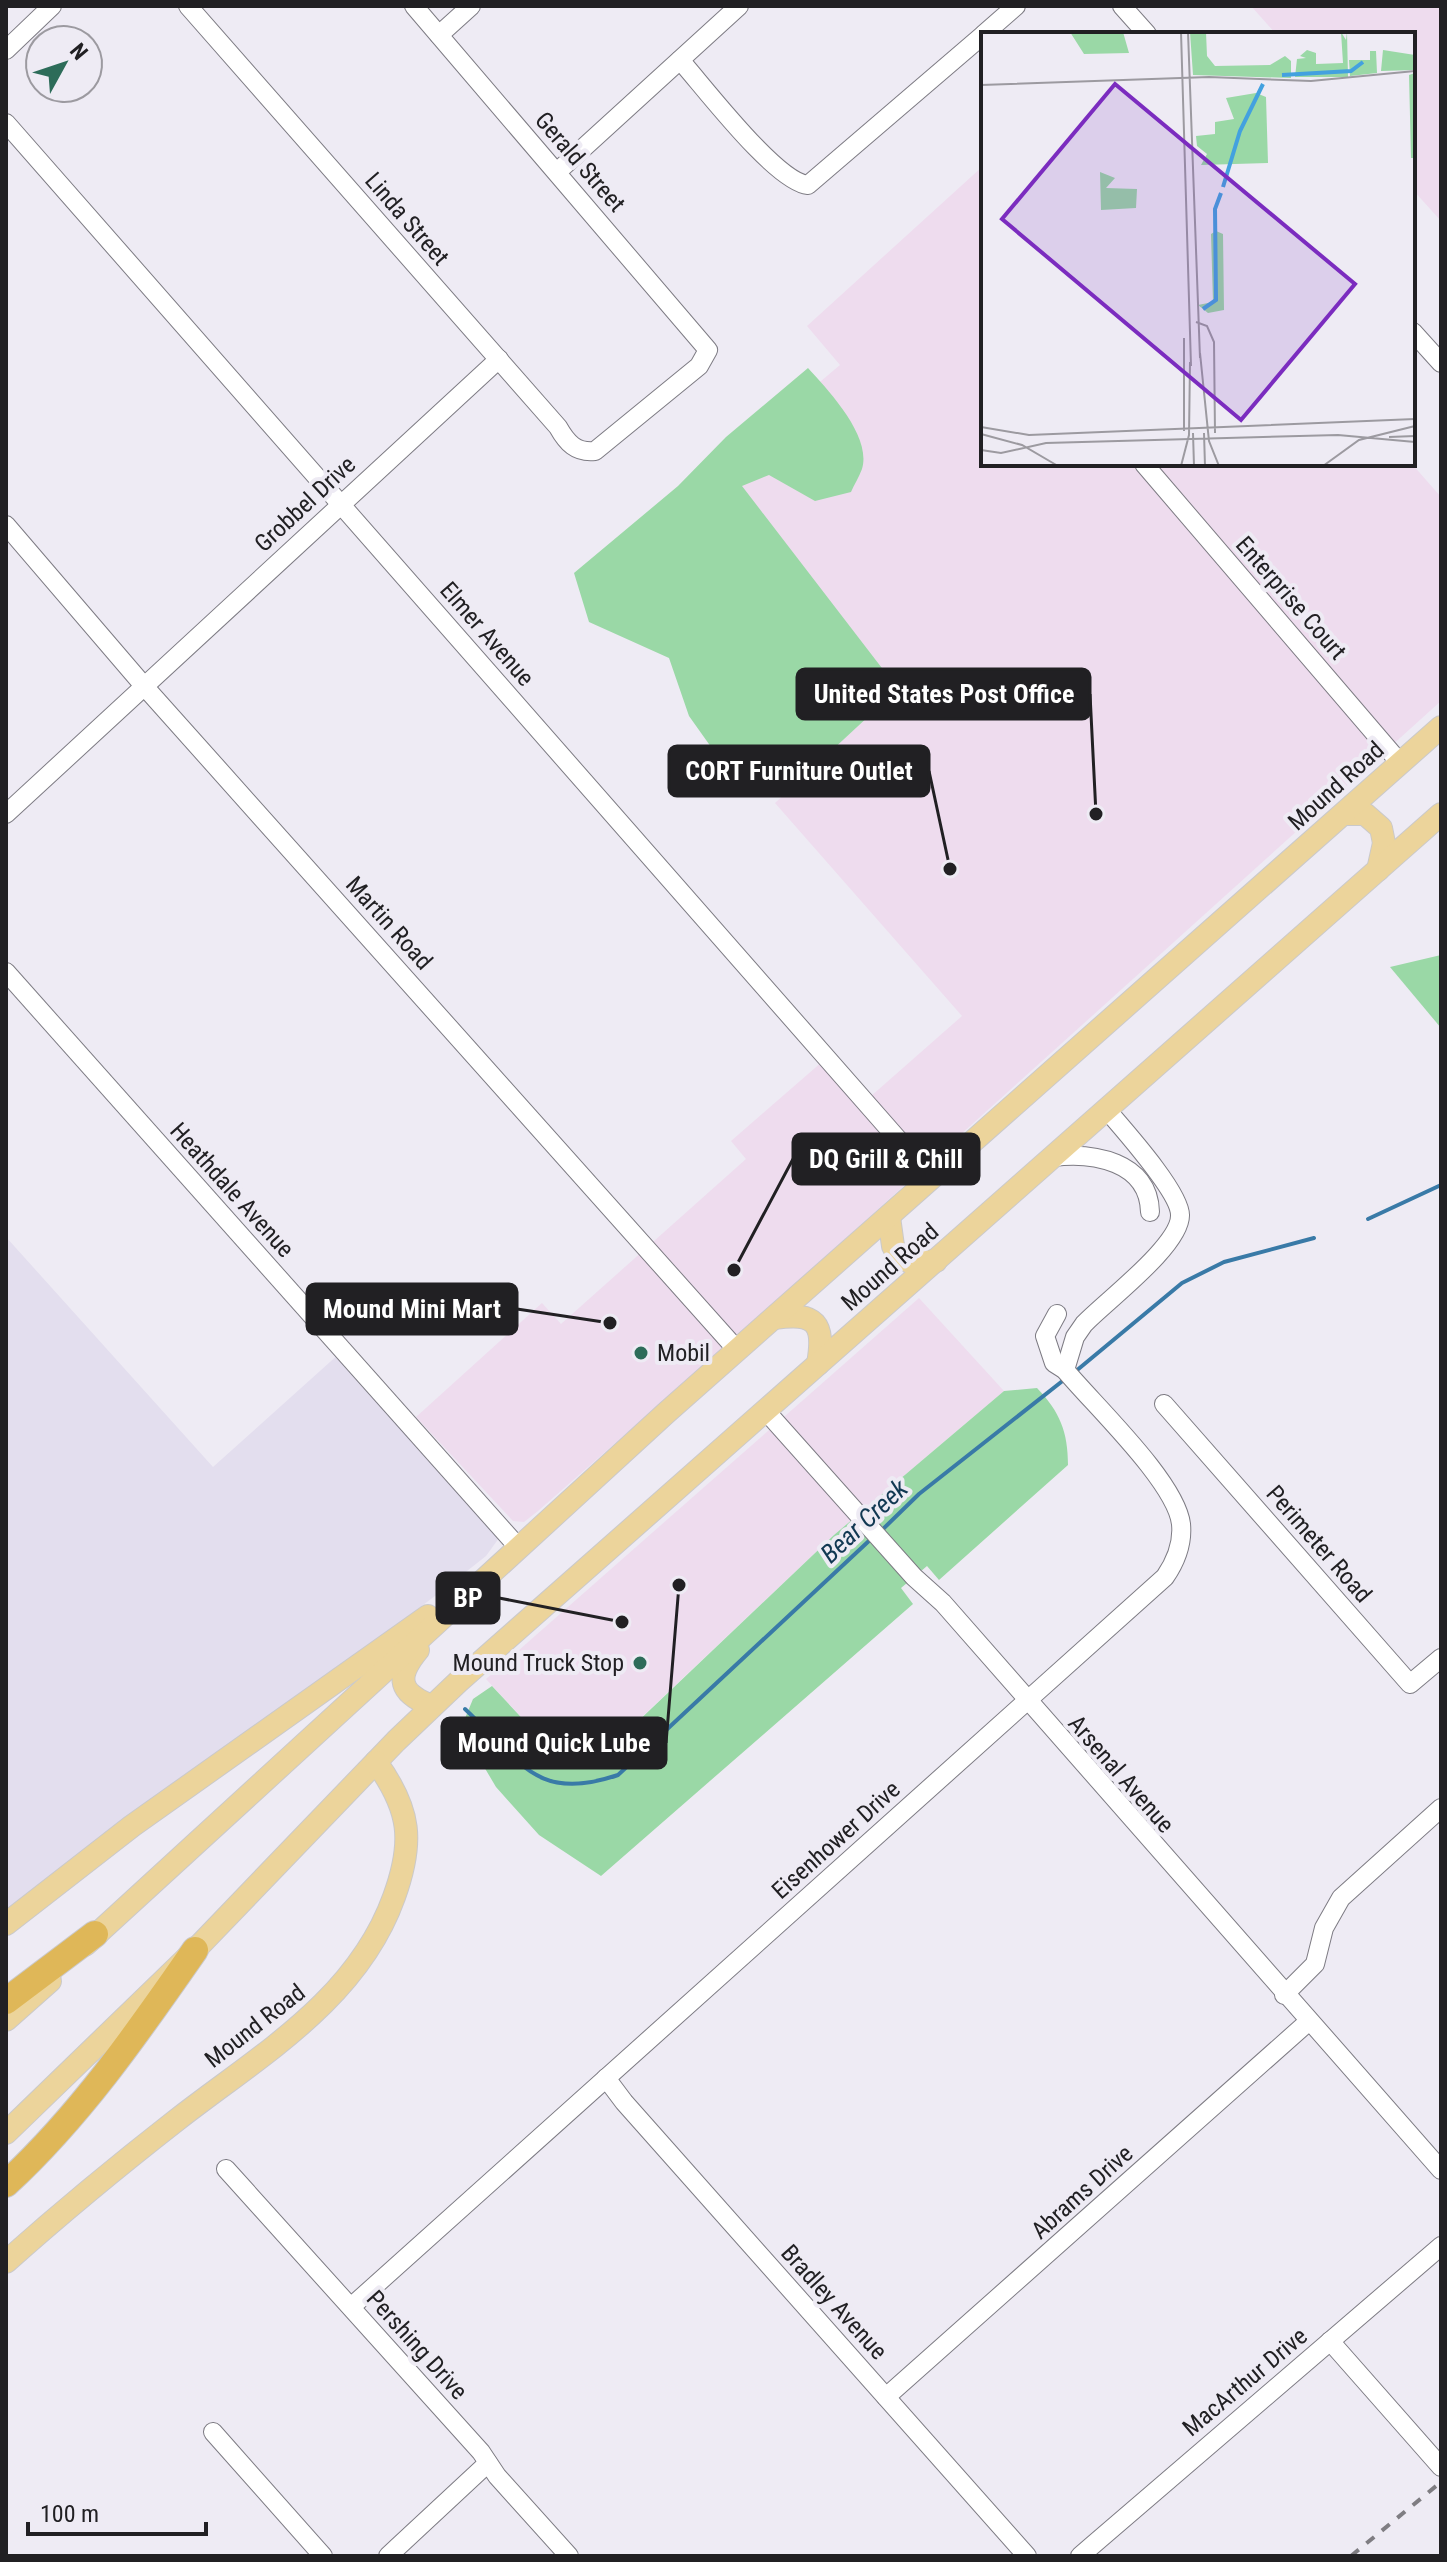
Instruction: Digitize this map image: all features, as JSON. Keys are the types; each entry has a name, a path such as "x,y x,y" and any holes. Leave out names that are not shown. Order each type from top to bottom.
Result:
{"highway":[{"path":"6,2001 95,1934"},
{"path":"6,2184 39,2153 92,2092 195,1950"}],"main road":[{"name":"Mound Road","path":"6,2020 60,1973 95,1934 518,1547 1441,727"},
{"path":"1345,814 1365,814 1381,828 1384,843 1378,870"},
{"name":"Mound Road","path":"6,2133 195,1950 432,1706 1441,814"},
{"path":"889,1217 893,1246 899,1257 912,1263 936,1261"},
{"path":"775,1318 799,1315 815,1323 821,1333 818,1364"},
{"name":"Mound Road","path":"6,1924 53,1884 387,1642 476,1585"},
{"path":"432,1706 414,1699 402,1679 406,1663 448,1611"},
{"name":"Mound Road","path":"6,2262 89,2189 315,2013 360,1964 389,1912 407,1842 402,1804 376,1762"}],"street":[{"path":"6,50 52,6"},
{"name":"Linda Street","path":"188,6 499,359 566,440 576,449 595,451"},
{"name":"Gerald Street","path":"414,6 708,350 699,366 595,451"},
{"path":"439,35 471,6"},
{"path":"557,172 739,6"},
{"path":"985,32 1016,6"},
{"path":"1122,6 1145,32"},
{"path":"680,60 766,157 793,181 808,185 981,36"},
{"name":"Elmer Avenue","path":"6,123 932,1178"},
{"path":"1415,334 1441,363"},
{"name":"Grobbel Drive","path":"6,814 499,359"},
{"name":"Enterprise Court","path":"1146,466 1401,764"},
{"name":"Martin Road","path":"6,525 144,686 738,1351"},
{"name":"Heathdale Avenue","path":"6,972 518,1547"},
{"path":"1065,1370 1075,1337 1084,1324 1167,1243 1179,1222 1179,1206 1171,1190 1107,1110"},
{"path":"1053,1157 1081,1154 1108,1159 1135,1176 1143,1185 1150,1212"},
{"name":"Eisenhower Drive","path":"351,2307 1157,1587 1180,1549 1181,1522 1171,1497 1065,1370 1054,1363 1046,1345 1047,1329 1057,1314"},
{"name":"Perimeter Road","path":"1164,1404 1410,1684 1441,1658"},
{"name":"Arsenal Avenue","path":"765,1410 874,1532 943,1603 1026,1702 1441,2170"},
{"path":"1284,1995 1315,1964 1324,1928 1341,1898 1441,1808"},
{"name":"Abrams Drive","path":"886,2397 1308,2022"},
{"name":"Bradley Avenue","path":"606,2078 1027,2556"},
{"name":"Pershing Drive","path":"226,2169 569,2556"},
{"name":"MacArthur Drive","path":"1080,2556 1441,2246"},
{"path":"1330,2341 1441,2467"},
{"path":"213,2432 323,2556"},
{"path":"388,2556 488,2463"}],"shaded area":[{"path":"1251,6 1441,6 1441,221 1415,192 1415,32 1274,32"},
{"path":"981,168 981,466 1414,466 1441,497 1441,701 753,1322 538,1511 524,1522 513,1521 416,1417 542,1303 561,1324 746,1159 731,1141 823,1061 862,1104 962,1016 775,803 898,689 712,473 840,365 807,326"},
{"path":"6,1237 213,1467 340,1353 499,1538 486,1556 443,1590 6,1918"},
{"path":"919,1298 1004,1391 834,1535 590,1766 545,1743 486,1679"}],"green space":[{"path":"808,368 846,414 861,442 862,469 851,492 815,501 769,475 742,486 898,689 829,753 773,786 716,754 689,716 669,658 589,622 574,573 678,486 726,437"},
{"path":"1441,955 1441,1028 1390,967"},
{"path":"1037,1388 1061,1423 1068,1465 939,1580 927,1566 901,1588 913,1604 601,1876 539,1835 496,1787 461,1728 473,1699 492,1686 545,1743 591,1766 834,1535 1004,1391"}],"waterway":[{"name":"Bear Creek","path":"1368,1219 1441,1185"},
{"name":"Bear Creek","path":"1076,1371 1182,1283 1224,1262 1314,1238"},
{"name":"Bear Creek","path":"881,1531 919,1494 1065,1379"},
{"name":"Bear Creek","path":"465,1709 516,1760 548,1780 567,1784 618,1775 871,1539"}],"railway":[{"path":"1351,2556 1441,2482"}],"place":[{"name":"United States Post Office","path":"1096,814"},
{"name":"CORT Furniture Outlet","path":"950,869"},
{"name":"DQ Grill & Chill","path":"734,1270"},
{"name":"Mound Mini Mart","path":"610,1323"},
{"name":"Mobil","path":"641,1353"},
{"name":"Mound Quick Lube","path":"679,1585"},
{"name":"BP","path":"622,1622"},
{"name":"Mound Truck Stop","path":"640,1663"}]}
